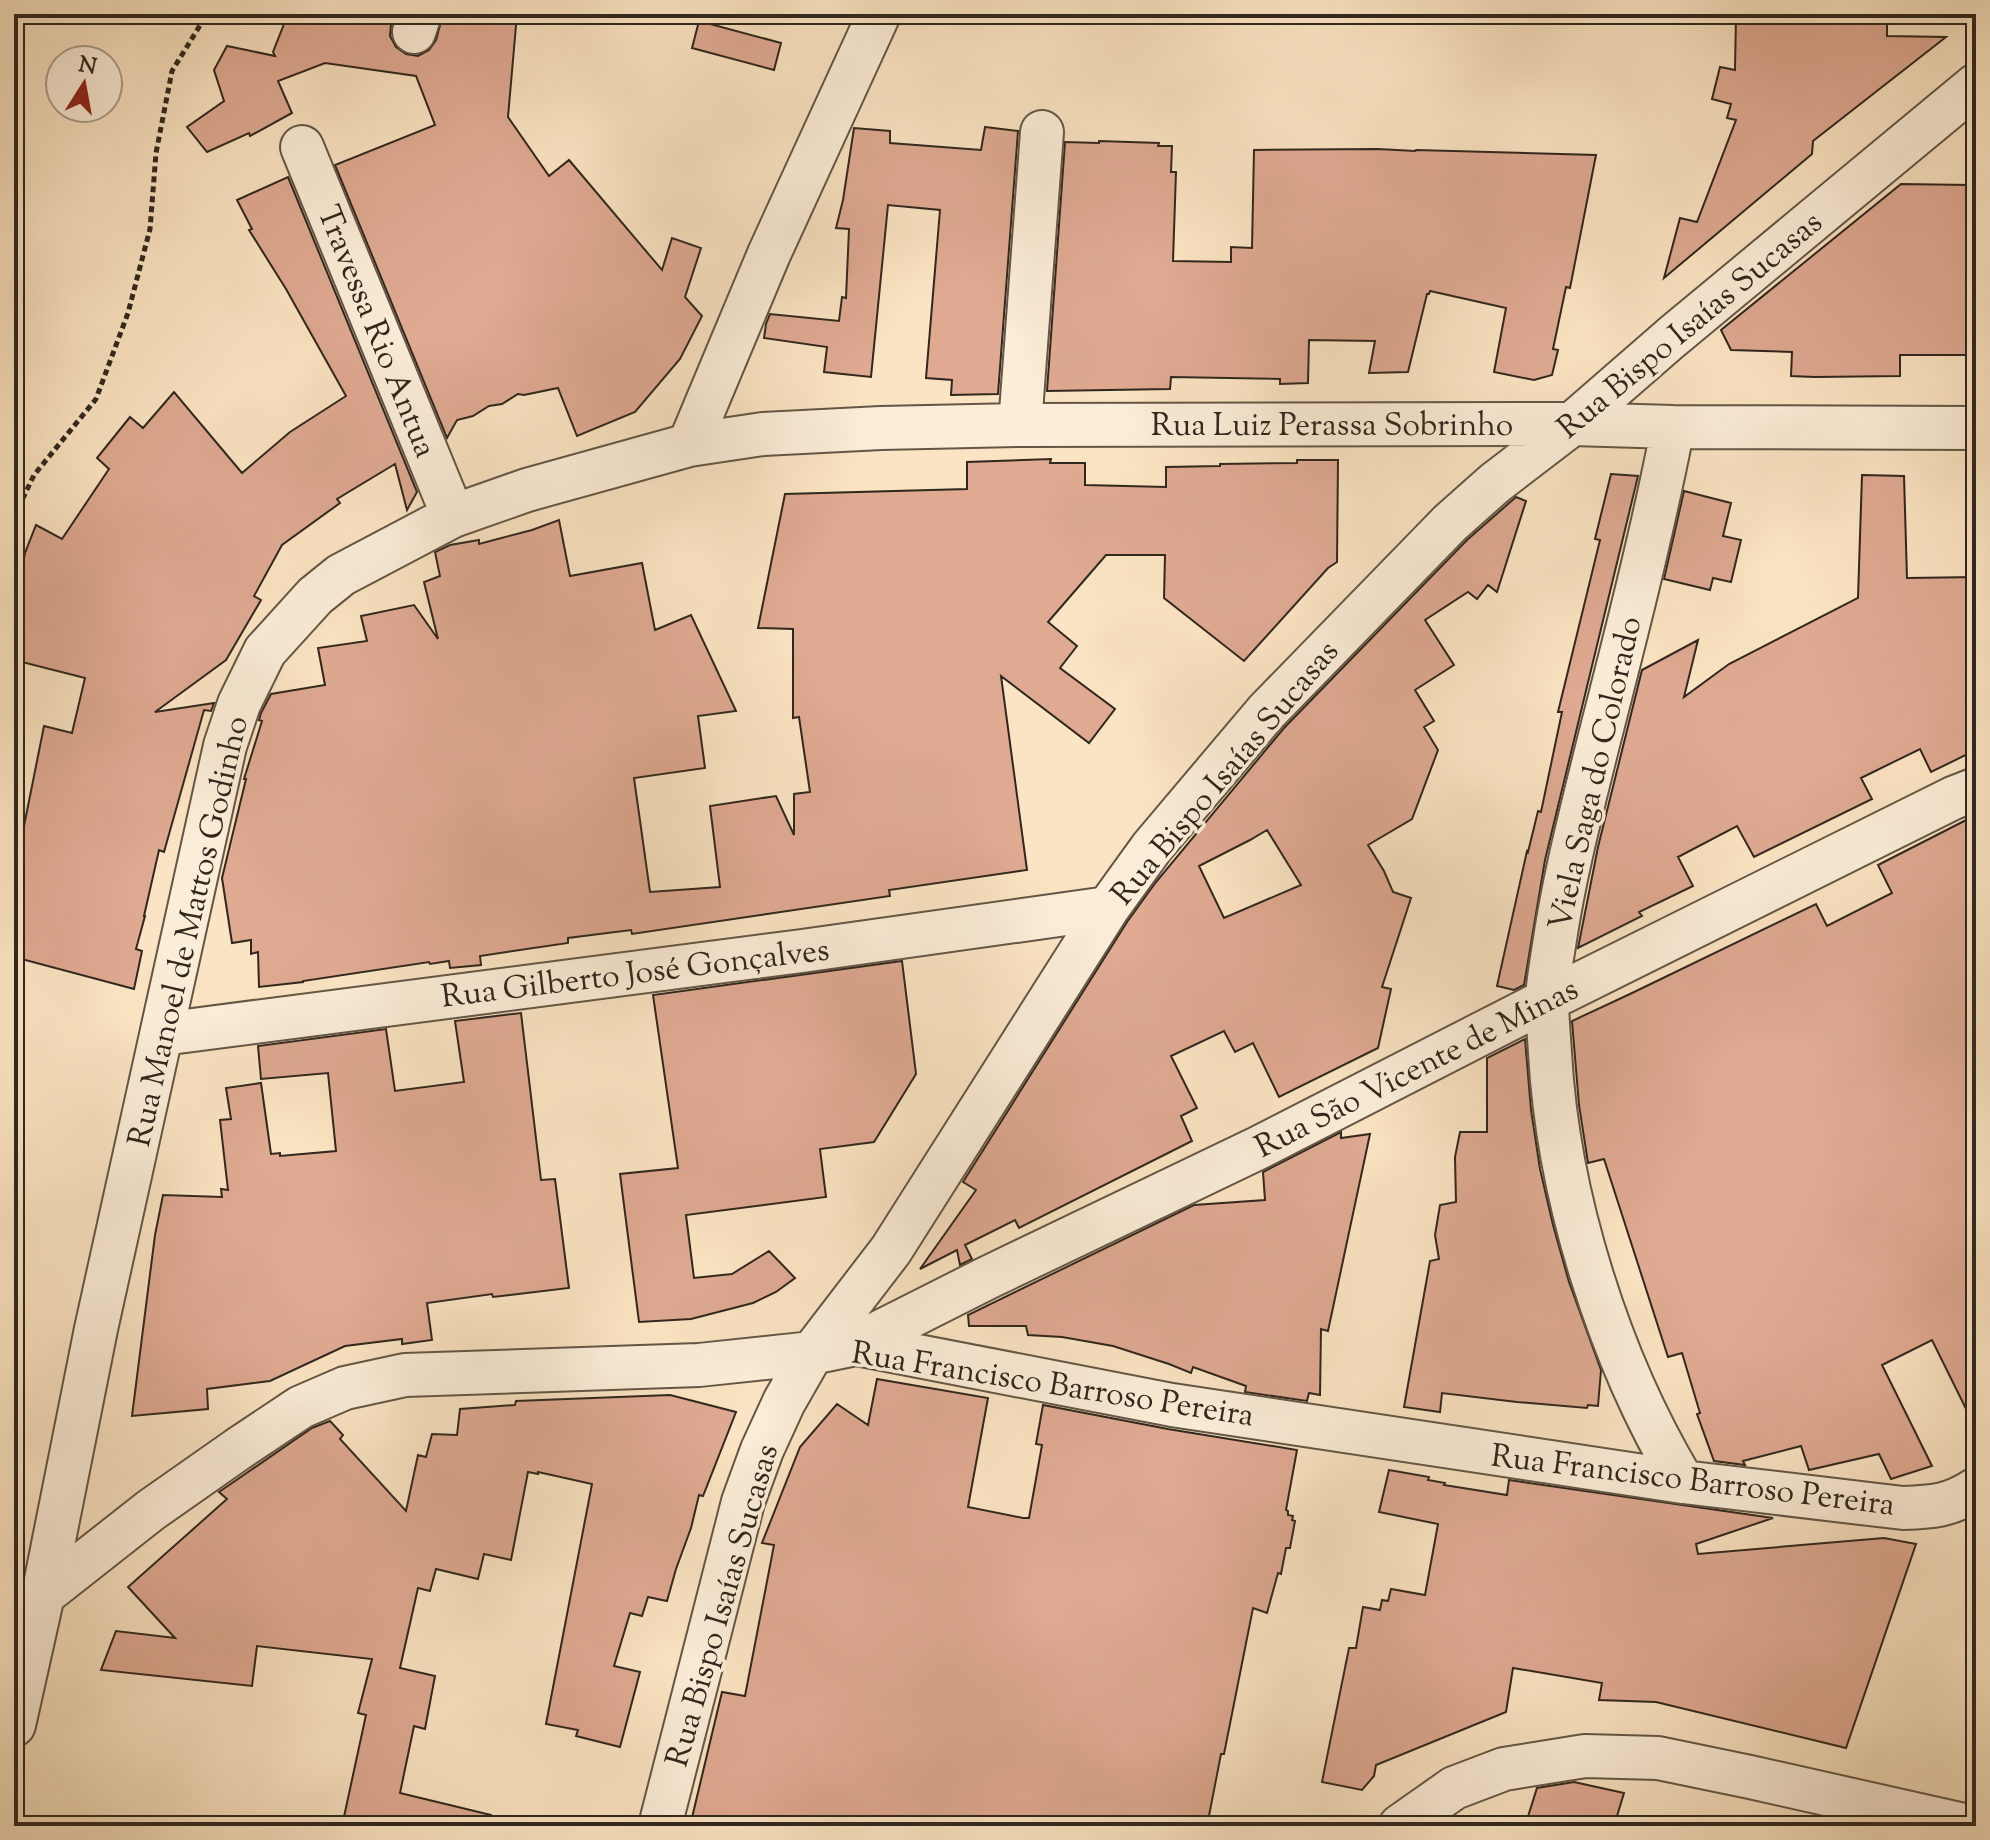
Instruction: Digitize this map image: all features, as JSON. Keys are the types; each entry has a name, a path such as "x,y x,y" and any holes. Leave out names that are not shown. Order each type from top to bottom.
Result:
{"street":[{"path":"689,445 769,254 877,15"},
{"name":"Rua Bispo Isaías Sucasas","path":"660,1826 743,1502 778,1414 812,1353 891,1250 1108,908 1152,847 1266,712 1450,523 1976,85"},
{"path":"1020,425 1042,132"},
{"name":"Travessa Rio Antua","path":"302,147 453,516"},
{"name":"Rua Luiz Perassa Sobrinho","path":"689,445 763,434 1020,425 1572,424 1976,428"},
{"name":"Viela Saga do Colorado","path":"1673,427 1657,509 1569,858 1547,1000 1553,1100 1559,1140 1592,1272 1640,1401 1683,1482"},
{"name":"Rua Manoel de Mattos Godinho","path":"14,1725 96,1329 225,746 239,704 265,651 315,596 341,575 453,516 527,490 689,445"},
{"name":"Rua São Vicente de Minas","path":"856,1344 1258,1148 1547,1000 1976,789"},
{"name":"Rua Gilberto José Gonçalves","path":"162,1034 1108,908"},
{"name":"Rua Francisco Barroso Pereira","path":"43,1595 151,1510 238,1449 301,1407 345,1388 405,1375 699,1365 812,1353 856,1344 1172,1405 1683,1482 1903,1508 1950,1503 1976,1489"},
{"path":"1400,1826 1454,1788 1504,1769 1585,1756 1658,1758 1968,1826"}],"path":[{"path":"14,517 34,475 96,399 128,313 150,229 156,153 172,71 207,14"}],"building":[{"path":"288,14 395,14 390,36 396,47 406,54 418,56 429,50 436,40 443,14 517,14 508,117 549,176 569,160 662,270 672,238 701,248 685,297 702,316 680,359 635,412 577,436 558,388 518,394 502,404 489,406 473,416 457,420 447,438 335,165 435,125 416,76 325,63 278,81 292,113 250,136 249,133 207,152 187,127 224,101 214,70 227,46 275,56 273,52"},
{"path":"1887,14 1887,36 1946,37 1813,141 1812,154 1664,278 1680,218 1697,222 1736,120 1727,118 1731,104 1712,99 1720,67 1735,70 1736,15"},
{"path":"699,21 781,43 774,70 692,48"},
{"path":"985,127 1018,131 998,394 951,395 952,380 926,378 940,210 888,205 871,377 824,372 827,347 764,338 770,314 839,321 842,297 846,298 849,229 836,228 854,128 890,131 890,143 981,150"},
{"path":"1065,142 1172,146 1171,172 1176,172 1173,261 1231,262 1231,247 1252,248 1254,150 1378,149 1596,155 1570,288 1566,287 1553,349 1558,350 1552,375 1534,380 1494,372 1506,308 1430,291 1408,372 1369,373 1375,341 1309,340 1308,383 1280,384 1280,379 1171,377 1170,389 1047,391"},
{"path":"288,177 417,492 407,510 395,464 337,499 340,503 282,545 254,596 261,600 226,660 155,712 214,703 211,711 204,710 164,852 159,850 136,949 142,951 134,989 14,957 14,823 24,826 44,726 72,733 85,678 14,660 14,612 25,553 36,525 62,539 109,469 97,458 130,417 143,428 174,392 242,473 290,432 346,396 249,230 252,229 237,200"},
{"path":"1901,184 1970,185 1970,194 1976,194 1976,350 1973,350 1973,355 1900,355 1900,376 1815,377 1791,376 1792,352 1731,350 1721,330"},
{"path":"1051,459 1050,463 1085,463 1085,485 1166,487 1166,467 1338,460 1337,562 1328,568 1244,661 1164,598 1165,555 1106,555 1048,622 1077,646 1060,668 1115,709 1089,743 1001,676 1027,870 889,890 890,896 632,934 631,930 568,938 568,943 480,956 481,965 450,968 449,961 429,962 259,987 258,952 251,954 251,940 232,943 222,878 244,779 262,721 259,720 261,713 271,694 325,685 318,648 367,641 361,616 414,605 438,639 424,582 440,576 435,552 450,545 479,540 479,544 559,520 570,576 642,563 655,630 691,615 736,711 698,716 705,768 634,778 650,892 720,887 710,806 776,796 794,835 794,794 810,792 799,717 793,718 793,629 758,628 785,494 967,489 967,462"},
{"path":"1611,474 1638,476 1545,860 1524,985 1514,990 1497,986 1527,851 1538,811 1541,812 1562,712 1558,712 1600,540 1595,539"},
{"path":"1862,475 1904,476 1907,578 1976,577 1976,750 1931,772 1920,749 1861,778 1872,799 1754,857 1737,826 1678,857 1693,886 1639,912 1642,916 1578,948 1598,847 1642,670 1698,640 1684,697 1729,664 1858,598"},
{"path":"1684,491 1731,503 1723,536 1741,540 1731,582 1713,578 1710,590 1664,579"},
{"path":"1516,497 1526,501 1497,592 1488,585 1477,599 1468,592 1425,620 1454,665 1415,690 1434,721 1424,727 1438,750 1412,819 1368,845 1393,892 1411,898 1382,987 1391,989 1378,1048 1279,1097 1253,1043 1235,1052 1224,1031 1171,1056 1197,1108 1181,1116 1192,1141 1019,1228 1015,1220 965,1245 972,1259 960,1265 957,1250 920,1269 976,1190 963,1182 1127,922 1156,882 1284,728 1467,540","holes":["1267,830 1301,885 1224,918 1199,866"]},
{"path":"1976,815 1976,1429 1932,1340 1882,1365 1932,1466 1891,1479 1879,1454 1809,1470 1801,1446 1743,1461 1745,1465 1714,1461 1697,1414 1700,1413 1682,1353 1668,1357 1604,1159 1588,1163 1579,1105 1572,1021 1816,904 1827,926 1892,893 1878,865"},
{"path":"902,961 916,1074 874,1142 820,1149 826,1197 686,1215 694,1278 732,1274 769,1251 795,1278 753,1303 691,1319 639,1322 620,1174 678,1168 653,995"},
{"path":"521,1013 541,1180 555,1179 569,1288 427,1303 432,1340 402,1344 402,1339 345,1346 270,1381 207,1389 208,1409 132,1416 163,1195 222,1197 221,1189 228,1190 220,1120 231,1119 226,1088 261,1083 271,1154 280,1153 280,1156 336,1151 328,1073 261,1079 258,1046 386,1029 395,1091 464,1082 455,1021"},
{"path":"1525,1039 1540,1169 1569,1282 1601,1370 1598,1406 1588,1405 1587,1408 1442,1393 1440,1412 1404,1407 1430,1261 1439,1259 1435,1235 1440,1205 1456,1202 1455,1157 1460,1132 1487,1132 1487,1058"},
{"path":"1341,1132 1341,1138 1370,1134 1328,1331 1321,1329 1320,1395 1309,1393 1307,1401 1245,1392 1246,1386 1193,1367 1191,1373 1113,1346 1028,1335 1026,1326 969,1326 968,1315 1194,1205 1265,1200 1263,1172"},
{"path":"877,1379 988,1398 968,1507 1023,1518 1029,1518 1042,1445 1036,1444 1043,1405 1297,1450 1286,1510 1295,1521 1290,1548 1286,1548 1281,1574 1278,1573 1267,1613 1253,1608 1207,1826 690,1826 722,1692 745,1696 774,1545 762,1543 800,1447 837,1404 868,1425"},
{"path":"670,1395 736,1412 703,1496 699,1495 667,1601 648,1597 642,1616 630,1613 614,1666 640,1672 620,1747 576,1736 578,1730 546,1724 592,1484 528,1472 511,1560 484,1554 478,1579 436,1569 430,1591 418,1588 400,1668 435,1676 425,1729 414,1726 400,1793 491,1815 489,1826 342,1826 366,1715 358,1713 372,1659 257,1646 252,1686 101,1670 116,1631 175,1638 128,1587 227,1499 219,1492 312,1428 330,1421 343,1435 340,1439 406,1511 418,1455 426,1457 432,1434 457,1435 460,1409 515,1405 516,1401"},
{"path":"1389,1470 1429,1477 1428,1480 1444,1485 1507,1495 1509,1480 1773,1518 1696,1544 1698,1554 1884,1538 1916,1544 1846,1748 1656,1702 1599,1700 1602,1683 1513,1668 1506,1712 1376,1765 1374,1776 1362,1790 1322,1782 1349,1648 1356,1648 1363,1607 1380,1610 1382,1600 1388,1601 1391,1589 1425,1595 1438,1524 1379,1512"},
{"path":"1574,1782 1624,1793 1614,1826 1525,1826 1537,1788"}]}
